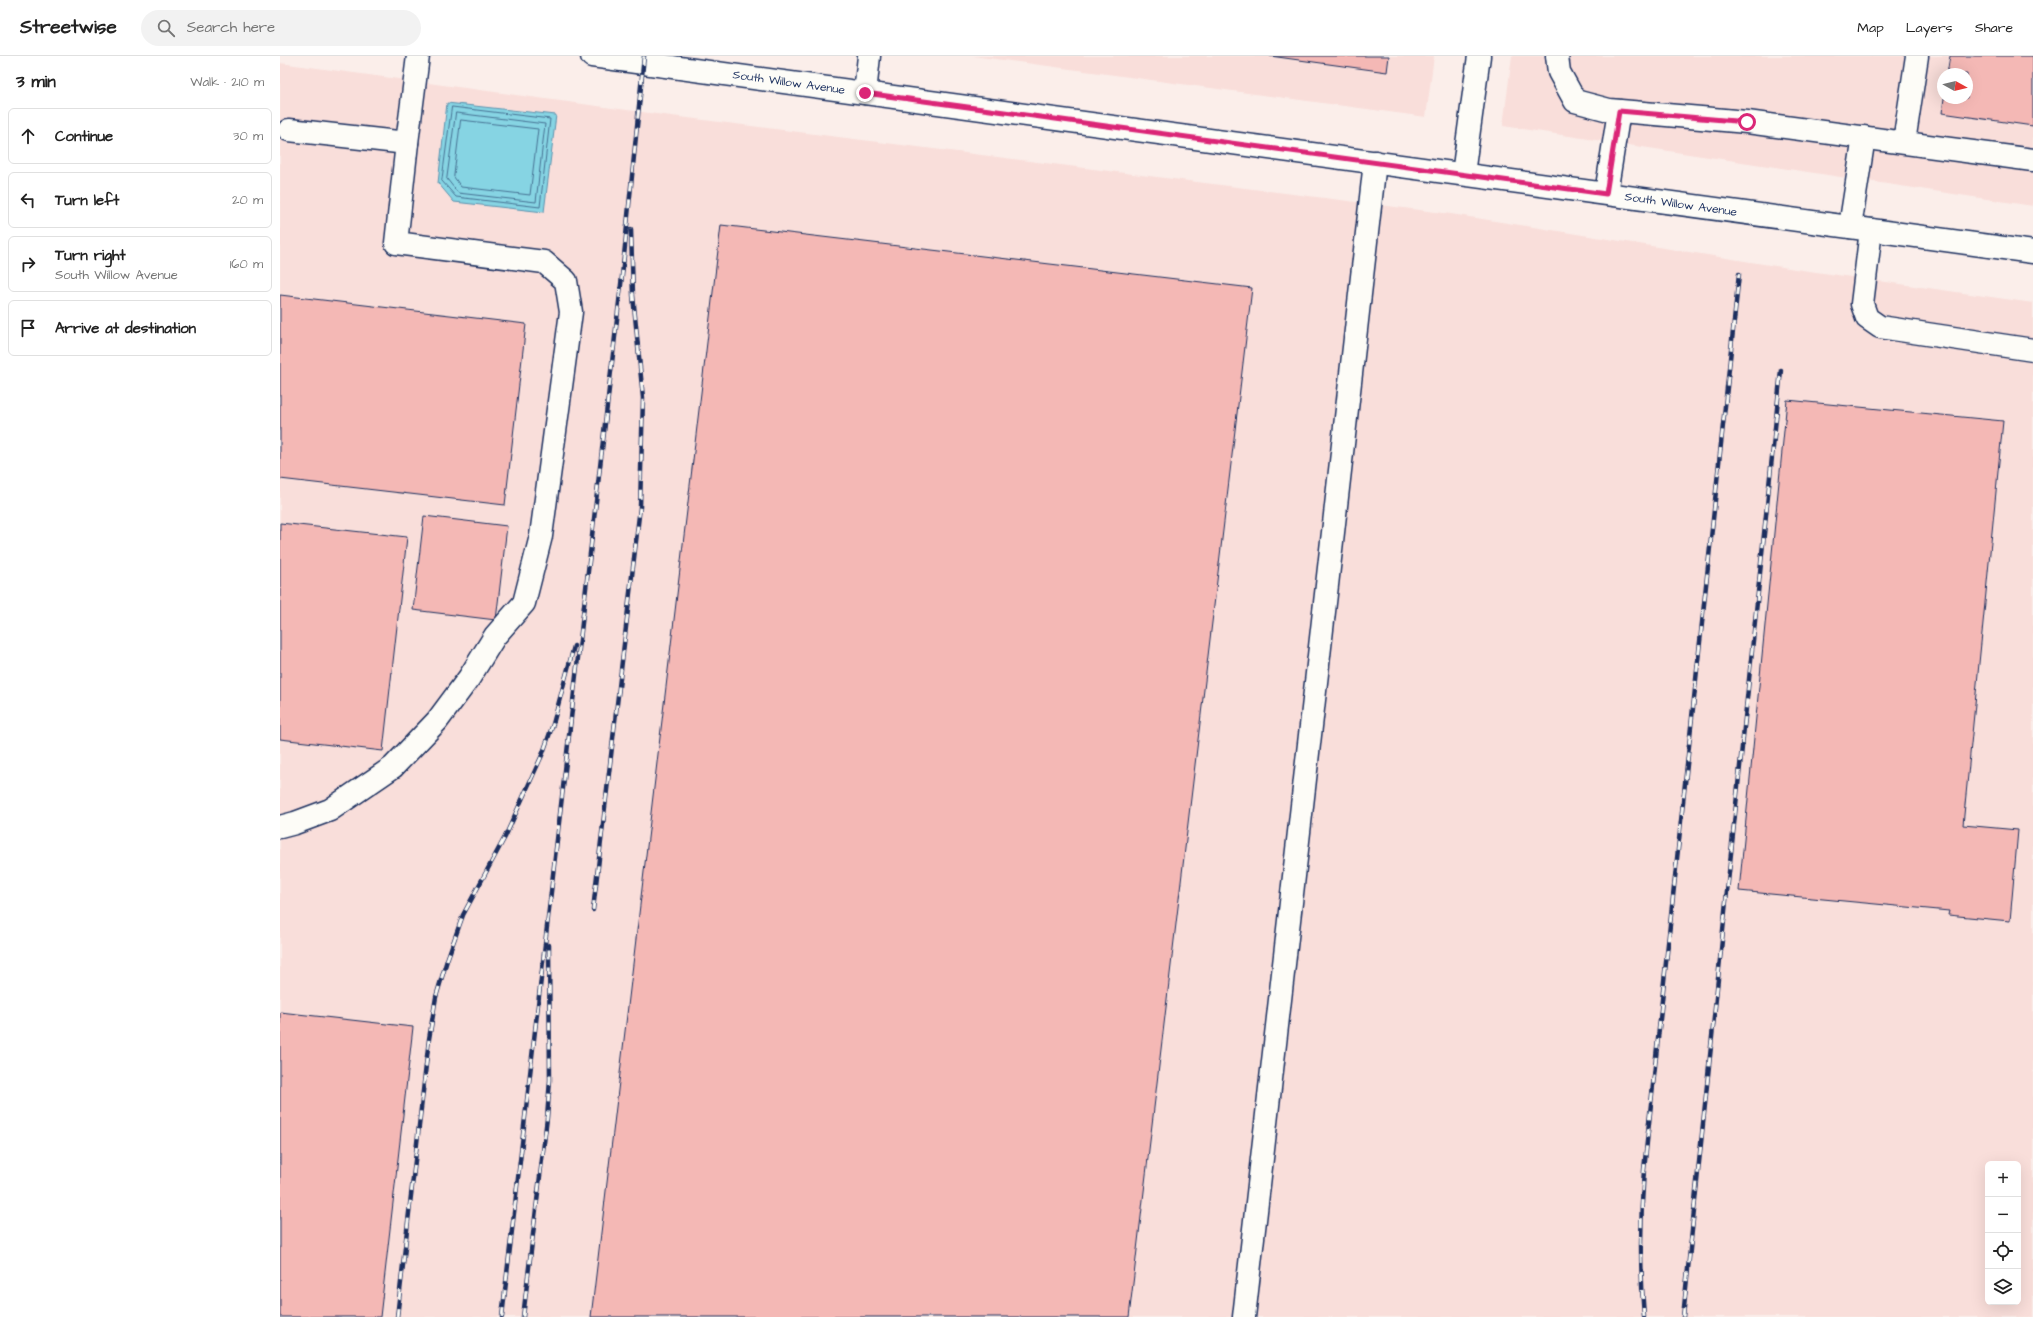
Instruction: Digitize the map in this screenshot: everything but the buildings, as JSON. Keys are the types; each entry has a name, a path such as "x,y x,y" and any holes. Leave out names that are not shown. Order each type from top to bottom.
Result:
{"street":[{"path":"280,827 330,810 393,767 437,721 469,678 495,636 524,603 541,536 571,312 566,281 544,262 396,243 418,56"},
{"name":"South Willow Avenue","path":"592,56 2033,252"},
{"path":"865,93 869,56"},
{"path":"1463,174 1479,56"},
{"path":"1557,56 1559,72 1575,101 1619,111 1747,122 2033,160"},
{"path":"1904,142 1917,56"},
{"path":"1606,194 1619,111"},
{"path":"289,130 407,143"},
{"path":"1864,137 1860,229 1862,304 1867,318 1880,327 2033,350"},
{"path":"1244,1317 1375,162"}],"shaded area":[{"path":"973,56 1434,56 1426,117"},
{"path":"1512,56 2033,56 2033,206 1503,126"},
{"path":"280,63 664,115 1451,214 1795,269 2033,303 2033,1317 280,1317"}],"water":[{"path":"447,103 556,115 544,212 454,202 438,183"}],"railway":[{"path":"502,1317 622,276 644,56"},
{"path":"593,910 640,507 643,398 633,295 631,229"},
{"path":"1644,1317 1641,1244 1644,1170 1739,274"},
{"path":"1683,1317 1781,370"},
{"path":"397,1317 429,1039 436,997 463,915 505,837 543,753 553,724 574,646"},
{"path":"523,1317 547,1118 550,1080 549,945"}],"route":[{"path":"865,93 1606,194 1619,111 1747,122"}]}
